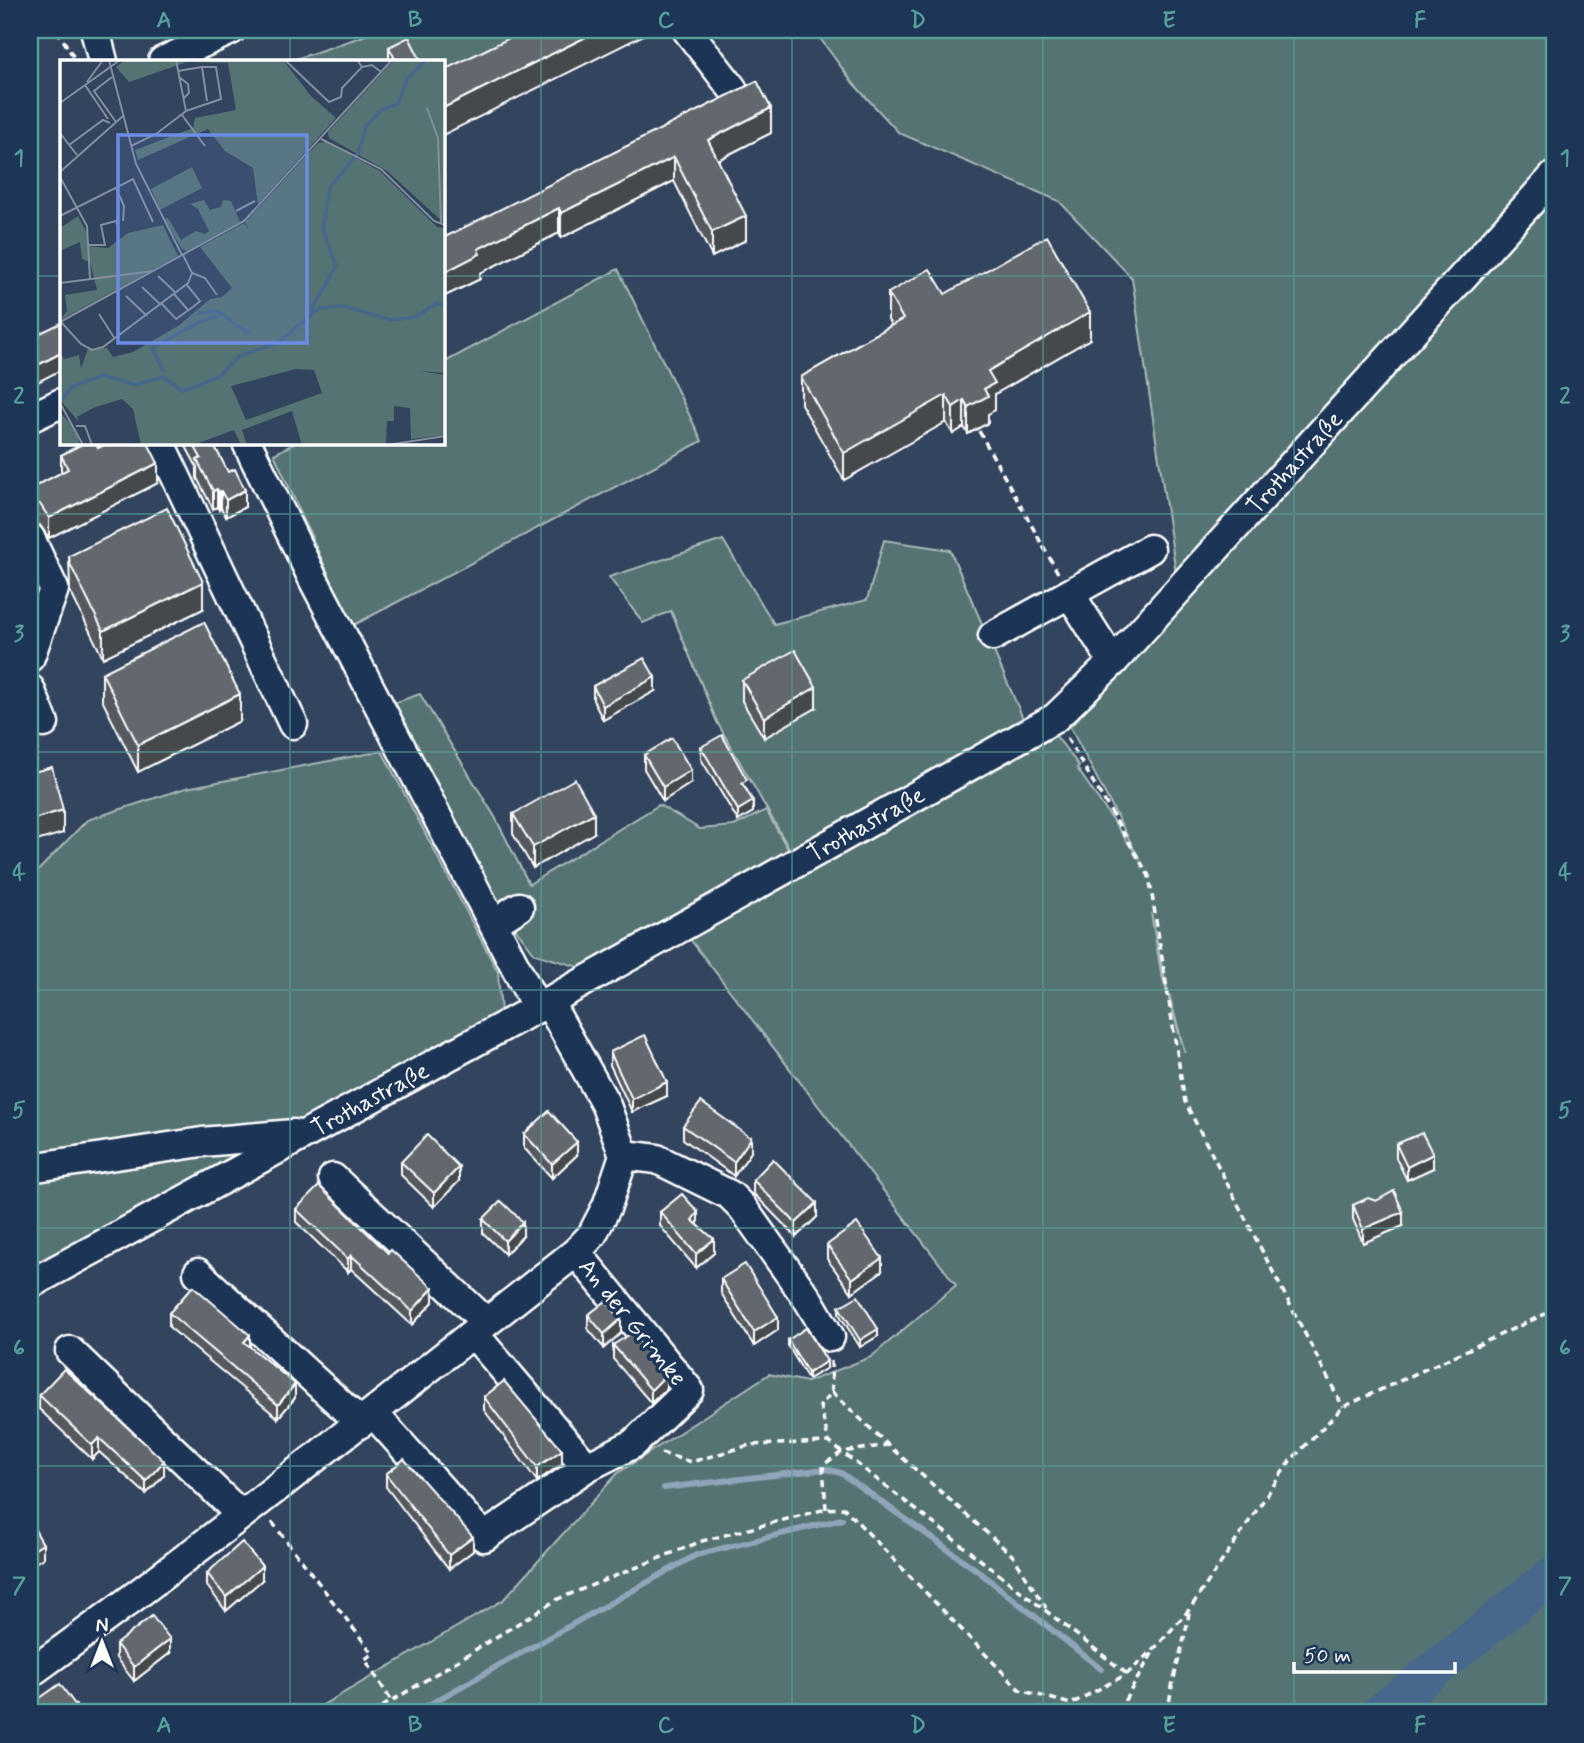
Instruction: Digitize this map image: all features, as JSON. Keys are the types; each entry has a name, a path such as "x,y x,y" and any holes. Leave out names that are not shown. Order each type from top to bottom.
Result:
{"street":[{"path":"95,30 103,60"},
{"path":"165,60 231,30"},
{"path":"687,30 732,88"},
{"name":"Trothastraße","path":"30,1284 542,1004 1055,718 1113,662 1554,176"},
{"path":"30,418 60,403"},
{"path":"160,444 293,724"},
{"path":"247,444 313,579 494,923 605,1103 624,1154 657,1159 730,1195 742,1207 809,1301 830,1337"},
{"path":"30,538 54,589 30,657"},
{"path":"993,636 1150,549"},
{"path":"1070,594 1113,662"},
{"path":"30,689 44,723"},
{"path":"494,923 519,907"},
{"path":"30,1168 202,1142 307,1133"},
{"name":"An der Grimke","path":"30,1673 249,1509 576,1252 592,1235 607,1206 624,1154"},
{"path":"333,1178 480,1328 587,1467"},
{"name":"An der Grimke","path":"198,1273 367,1418 484,1537 587,1467 633,1444 690,1390 576,1252"},
{"path":"70,1351 249,1509"}],"path":[{"path":"57,30 75,60"},
{"path":"979,431 1070,594"},
{"path":"1055,718 1149,876 1185,1102 1343,1407"},
{"path":"1068,1713 1071,1704 1127,1674 1156,1647 1189,1610 1290,1461 1343,1407 1554,1310"},
{"path":"830,1337 832,1392 820,1406 830,1442 1127,1674"},
{"path":"832,1392 1013,1556 1048,1612"},
{"path":"633,1444 691,1462 750,1445 830,1442"},
{"path":"826,1509 822,1465 842,1452 888,1445"},
{"path":"372,1713 558,1599 702,1541 826,1509 844,1508 1020,1690 1071,1704"},
{"path":"249,1509 373,1654 365,1659 392,1702"},
{"path":"1167,1713 1170,1687 1185,1639 1189,1610"},
{"path":"1125,1713 1125,1700 1156,1647"}],"green space":[{"path":"381,30 562,30 444,84 444,60 293,60"},
{"path":"814,30 1554,30 1554,159 1177,580 1132,278 1059,201 899,133 853,83"},
{"path":"1554,199 1554,1713 309,1713 503,1600 618,1473 769,1374 807,1382 871,1357 956,1285 690,939 1056,736 1079,766 1077,768 1140,860 1070,727","holes":["1151,913 1163,972 1185,1053 1161,972"]},
{"path":"618,269 702,441 352,626 274,454 293,444 444,444 444,362"},
{"path":"723,540 774,624 867,600 884,540 950,550 1025,723 790,850 717,722 671,611 643,623 609,577"},
{"path":"420,694 495,817 529,884 659,805 700,829 734,826 766,810 789,851 582,968 535,954 506,916 388,705"},
{"path":"382,751 498,972 501,1014 30,1272 30,879 87,820 186,788"}],"building":[{"path":"526,30 600,30 444,108 444,70"},
{"path":"409,37 420,60 396,60 389,47"},
{"path":"757,81 771,108 708,140 746,216 712,232 674,157 561,213 559,208 478,249 480,254 444,272 444,238"},
{"path":"1047,236 1090,312 988,371 995,383 984,389 988,396 968,407 964,400 953,407 946,395 844,453 801,377 903,319 888,293 930,269 945,294"},
{"path":"60,323 60,354 30,369 30,338"},
{"path":"82,444 96,444 98,448 106,444 148,444 158,463 49,518 40,504 31,501 30,489 68,469 61,455"},
{"path":"194,444 214,444 228,472 235,469 245,490 226,500 221,491 213,491 197,460 201,458"},
{"path":"167,508 203,582 103,631 70,564 69,556"},
{"path":"204,622 240,694 138,745 102,673"},
{"path":"795,650 816,687 764,718 742,680"},
{"path":"644,658 655,677 603,706 593,686"},
{"path":"722,735 747,780 742,783 753,801 738,810 701,747"},
{"path":"672,738 691,770 663,787 644,755"},
{"path":"52,767 63,810 30,820 30,773"},
{"path":"575,779 594,813 533,847 513,814"},
{"path":"645,1035 667,1082 632,1099 610,1052"},
{"path":"701,1102 751,1138 734,1162 683,1126"},
{"path":"549,1111 577,1142 552,1164 524,1134"},
{"path":"1422,1133 1433,1154 1407,1167 1396,1144"},
{"path":"427,1135 459,1167 434,1193 401,1162"},
{"path":"773,1159 817,1203 796,1223 753,1180"},
{"path":"319,1186 388,1253 391,1250 433,1288 412,1311 351,1255 348,1259 296,1209"},
{"path":"1394,1191 1403,1212 1363,1229 1353,1205 1368,1198 1376,1201"},
{"path":"682,1194 698,1212 692,1220 714,1239 696,1254 660,1212"},
{"path":"501,1201 523,1222 505,1241 483,1219"},
{"path":"857,1223 882,1258 852,1279 827,1245"},
{"path":"745,1264 778,1317 754,1332 721,1279"},
{"path":"193,1286 250,1335 244,1342 295,1384 278,1405 169,1313"},
{"path":"858,1296 878,1329 860,1340 839,1307"},
{"path":"606,1301 621,1319 604,1334 588,1315"},
{"path":"806,1328 827,1361 808,1373 788,1340"},
{"path":"632,1333 666,1375 651,1390 613,1345"},
{"path":"64,1369 164,1461 146,1481 99,1438 92,1445 39,1395"},
{"path":"504,1381 562,1450 537,1467 484,1397"},
{"path":"404,1459 473,1537 449,1555 386,1474"},
{"path":"30,1521 43,1544 30,1552"},
{"path":"242,1542 262,1566 226,1597 207,1573"},
{"path":"152,1616 170,1639 134,1667 116,1644"},
{"path":"60,1684 76,1706 66,1713 30,1713 30,1705"}],"waterway":[{"path":"664,1488 826,1469 841,1473 978,1571 1101,1669"},
{"path":"414,1713 696,1555 842,1519"},
{"path":"1380,1713 1554,1574"}]}
